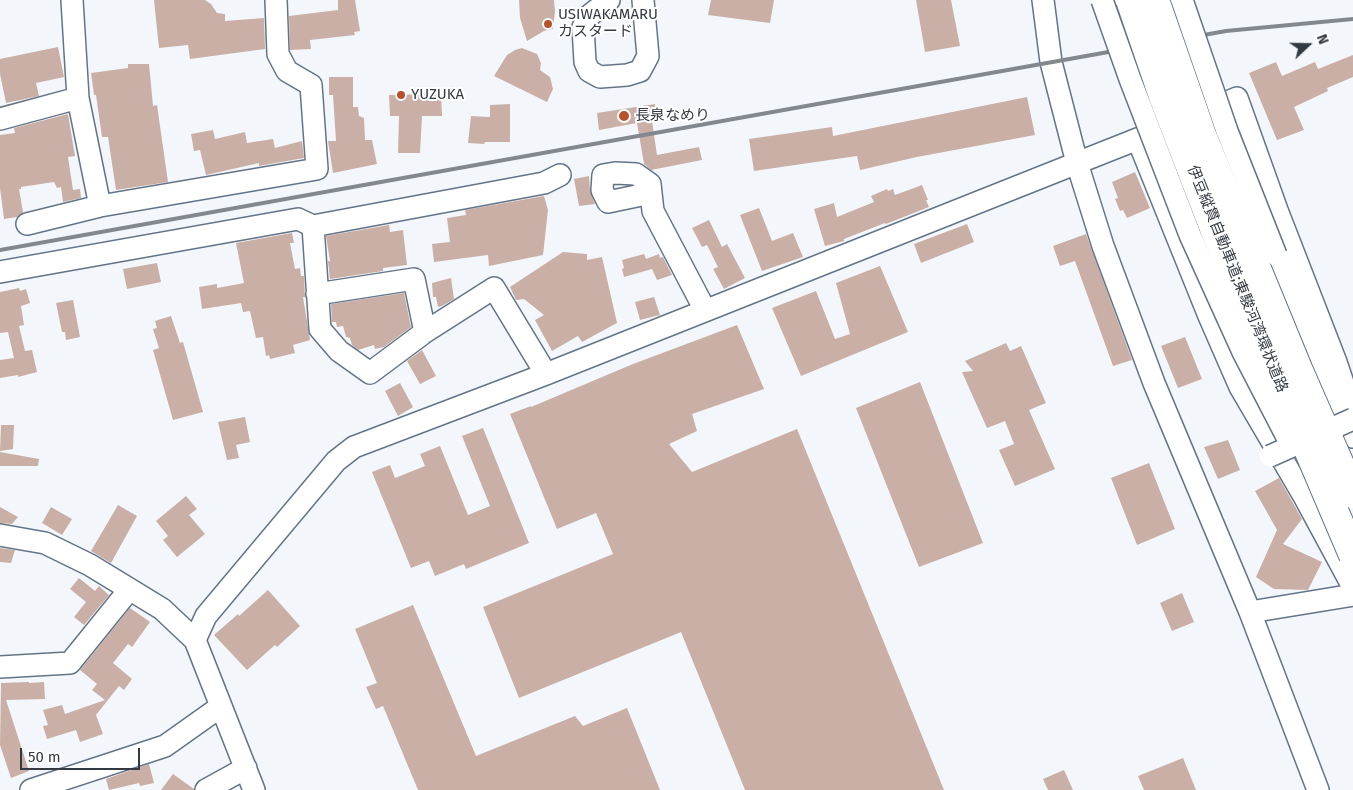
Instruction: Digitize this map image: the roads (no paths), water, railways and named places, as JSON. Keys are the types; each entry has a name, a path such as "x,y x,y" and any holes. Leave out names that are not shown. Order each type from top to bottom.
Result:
{"highway":[{"path":"1120,0 1159,104 1215,230"},
{"name":"伊豆縦貫自動車道;東駿河湾環状道路","path":"1130,0 1164,99 1215,230 1353,555"},
{"name":"伊豆縦貫自動車道;東駿河湾環状道路","path":"1155,0 1202,135 1299,370 1353,494"}],"street":[{"path":"72,0 78,98 100,206"},
{"path":"26,224 100,206 316,169 311,85 287,71 278,54 276,0"},
{"path":"609,0 590,15 583,27 585,62 589,71 600,77 627,74 640,70 648,56 643,0"},
{"path":"1043,0 1051,62 1077,163 1103,246 1154,383 1250,612 1318,790"},
{"path":"1102,0 1190,236 1243,352 1287,437 1353,555"},
{"path":"1182,0 1227,131 1340,411 1353,437"},
{"path":"0,119 78,98"},
{"path":"196,640 206,616 336,461 354,447 546,374 1138,140 1237,98 1277,210 1336,362 1353,413"},
{"path":"1138,140 1209,316 1240,387 1305,498 1353,587"},
{"path":"0,272 298,219 313,226 544,183 560,175"},
{"path":"651,193 653,211 705,310"},
{"path":"313,226 320,329 339,351 370,373 424,332 494,288 546,374"},
{"path":"317,294 414,279 424,332"},
{"path":"1270,456 1353,419"},
{"path":"0,535 45,543 90,565 162,609 196,640 220,707 254,790"},
{"path":"0,667 70,663 129,590"},
{"path":"1250,612 1353,595"},
{"path":"31,790 164,746 220,707"},
{"path":"206,790 246,768"}],"railway":[{"path":"0,250 1226,31 1353,19"}],"place":[{"name":"USIWAKAMARU カスタード","path":"548,24"},
{"name":"YUZUKA","path":"401,95"},
{"name":"長泉なめり","path":"624,116"}]}
